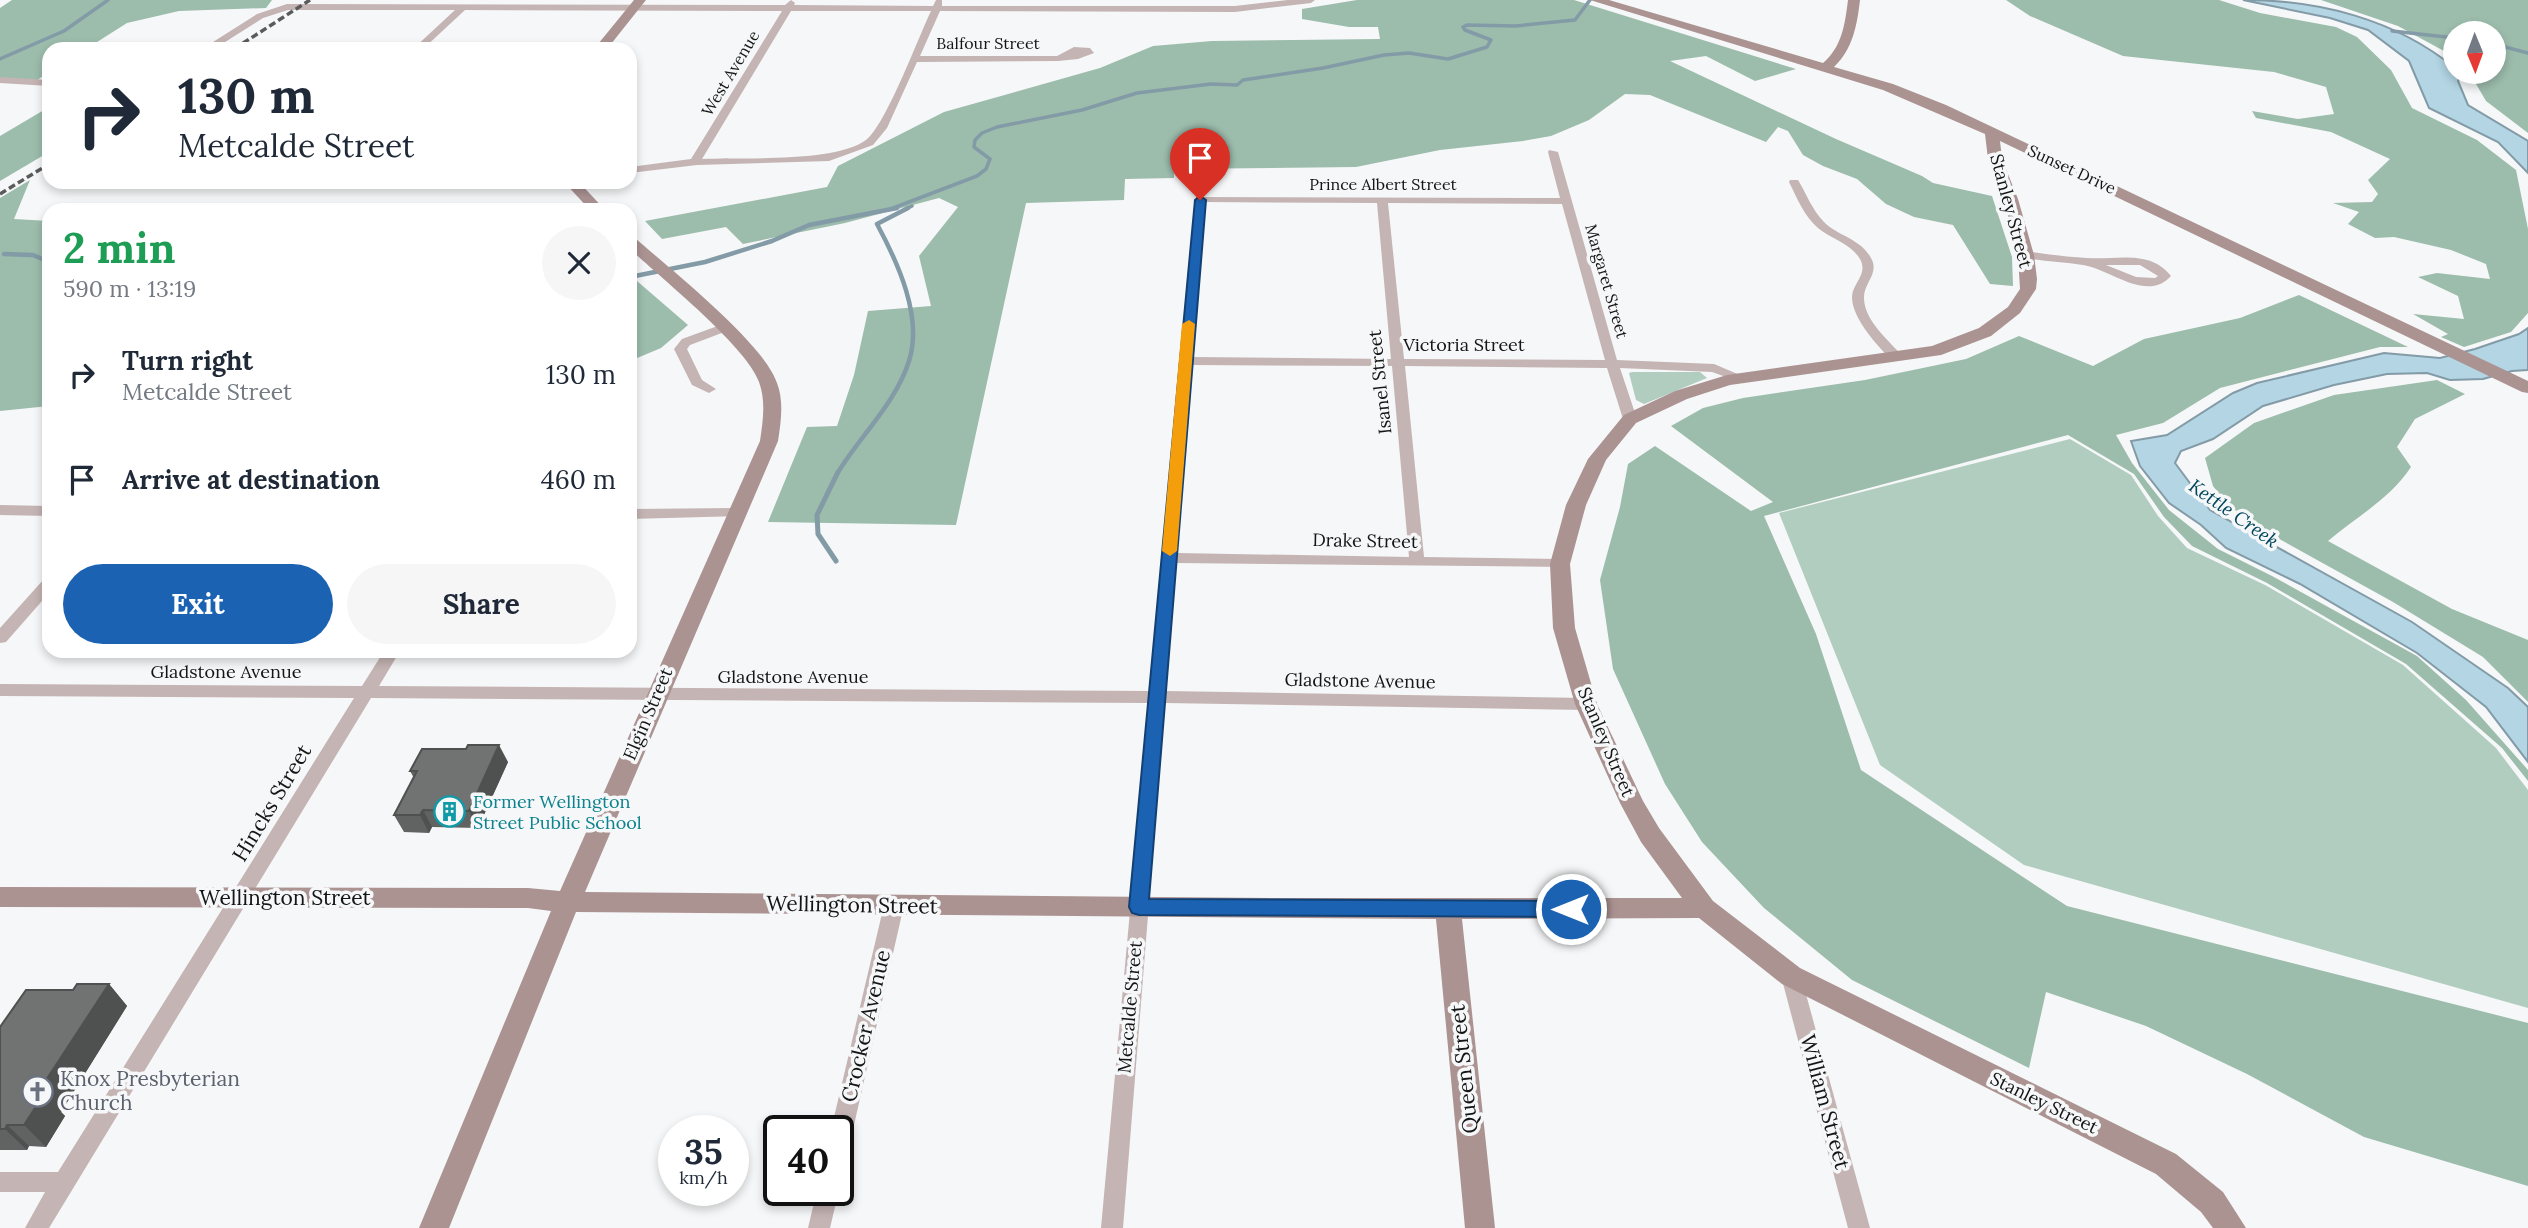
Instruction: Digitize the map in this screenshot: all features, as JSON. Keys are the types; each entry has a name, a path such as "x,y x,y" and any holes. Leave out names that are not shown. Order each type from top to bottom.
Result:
{"street":[{"path":"218,42 286,3 463,7 629,4 1136,4 1235,9 1311,0"},
{"name":"Sunset Drive","path":"1596,0 1904,93 1993,132 2528,388"},
{"path":"1825,68 1835,61 1845,46 1854,0"},
{"path":"592,42 629,4"},
{"path":"605,42 629,4"},
{"name":"West Avenue","path":"695,163 791,4"},
{"path":"637,169 695,163 829,158 859,148 876,137 882,128 938,4"},
{"path":"426,42 463,7"},
{"name":"Balfour Street","path":"915,59 1061,57"},
{"path":"0,80 42,83"},
{"name":"Stanley Street","path":"1993,132 1995,159 2011,200 2026,255 2028,289 2014,310 2001,322 1967,341 1935,351 1740,378 1681,395 1630,419 1597,458 1576,505 1560,564 1564,628 1586,704 1650,835 1704,908 1791,976 2152,1156 2201,1192 2231,1228"},
{"name":"Margaret Street","path":"1553,152 1630,419"},
{"path":"1794,182 1818,223 1864,255 1869,268 1858,304 1885,348 1896,357"},
{"path":"578,189 591,203"},
{"name":"Prince Albert Street","path":"1200,200 1566,201"},
{"name":"Metcalde Street","path":"1112,1228 1200,200"},
{"name":"Isanel Street","path":"1382,200 1417,561"},
{"name":"Elgin Street","path":"434,1228 568,902 769,441 773,401 763,369 637,248"},
{"path":"2026,255 2089,262 2140,261 2157,267 2165,276 2158,282 2141,283 2089,262"},
{"path":"709,389 697,382 680,349 681,345 723,328"},
{"name":"Victoria Street","path":"1185,362 1612,364 1714,368 1740,378"},
{"path":"0,510 42,511"},
{"path":"637,514 736,513"},
{"name":"Drake Street","path":"1169,558 1560,564"},
{"path":"0,638 42,591"},
{"name":"Hincks Street","path":"36,1228 388,658"},
{"name":"Gladstone Avenue","path":"0,690 1157,697 1586,704"},
{"name":"Wellington Street","path":"0,897 528,898 568,902 1448,909 1704,908"},
{"name":"Crocker Avenue","path":"845,1115 894,905"},
{"name":"Queen Street","path":"1448,909 1480,1228"},
{"name":"William Street","path":"1791,976 1859,1228"},
{"path":"0,1182 64,1182"},
{"path":"820,1228 825,1206"}],"green space":[{"path":"12,0 272,0 266,8 179,11 127,23 97,42 42,42 42,77 36,81 0,78 0,8"},
{"path":"1357,0 1574,0 1796,69 1755,81 1706,56 1670,61 1933,183 1992,196 2012,257 2013,286 1990,284 1953,225 1914,217 1886,204 1857,179 1803,155 1788,131 1778,127 1766,142 1650,95 1625,94 1589,120 1551,136 1440,150 1356,167 1174,169 1174,178 1125,179 1124,200 1026,203 956,525 768,522 807,427 837,426 854,375 868,311 931,306 919,256 958,207 939,198 845,223 743,244 726,227 662,239 645,221 827,187 838,166 944,112 1100,68 1153,46 1212,41 1380,39 1378,27 1349,27 1302,19 1302,9"},
{"path":"2006,0 2219,0 2260,13 2336,27 2357,37 2391,70 2412,108 2477,140 2516,170 2528,229 2528,313 2511,332 2464,347 2441,337 2448,334 2413,314 2464,319 2458,296 2418,277 2437,273 2490,279 2486,264 2451,250 2394,237 2375,238 2348,224 2359,212 2333,203 2372,202 2378,194 2368,180 2390,159 2331,132 2256,118 2252,111 2298,119 2334,114 2326,87 2274,72 2123,56 2030,16"},
{"path":"2321,0 2528,0 2528,133 2486,101 2476,84 2506,84 2506,21 2443,21 2443,50 2398,26"},
{"path":"42,111 42,156 0,181 0,136"},
{"path":"30,180 14,219 42,221 42,407 0,411 0,198"},
{"path":"637,281 688,325 661,348 637,358"},
{"path":"2299,295 2408,347 2380,347 2220,388 2163,423 2116,435 2132,463 2169,510 2218,549 2417,656 2466,700 2528,770 2528,781 2502,748 2406,664 2267,583 2192,546 2164,517 2134,474 2068,435 1764,516 1816,634 1861,770 2067,906 2528,1023 2528,1186 2364,1137 2247,1074 2146,1026 2046,992 2029,1068 1852,980 1764,908 1702,842 1665,784 1613,669 1600,580 1620,507 1628,464 1655,446 1751,511 1773,502 1671,426 1703,408 1743,398 1865,380 1966,359 2019,336 2093,366 2144,339 2240,318"},
{"path":"1700,372 1707,378 1644,404 1636,400 1629,373"},
{"path":"2437,380 2465,394 2415,419 2397,447 2411,467 2383,498 2328,541 2452,609 2528,640 2528,702 2483,657 2393,602 2263,530 2228,505 2213,486 2205,458 2254,423 2334,395"},
{"path":"2070,439 2131,475 2158,516 2187,548 2265,585 2403,665 2496,748 2528,790 2528,1008 2024,865 1880,765 1779,513"}],"water":[{"path":"2243,0 2300,4 2355,16 2382,25 2432,51 2443,59 2443,84 2459,84 2468,105 2528,141 2528,173 2498,142 2429,108 2409,61 2368,30 2330,18"},
{"name":"Kettle Creek","path":"2528,328 2528,370 2512,371 2483,379 2450,380 2427,373 2387,374 2334,385 2263,406 2213,439 2181,451 2175,463 2210,510 2412,622 2508,688 2528,707 2528,762 2486,707 2417,653 2300,584 2226,548 2201,525 2169,503 2140,466 2131,441 2167,435 2233,393 2257,383 2384,353 2440,358 2519,334"}],"building":[{"path":"468,745 499,745 469,811 423,810 420,815 394,815 417,771 410,771 422,749 466,749"},
{"path":"77,984 109,984 37,1094 44,1094 24,1125 7,1125 5,1129 0,1129 0,1027 26,990 73,990"}],"waterway":[{"path":"0,59 64,31 108,0"},
{"path":"889,209 977,176 986,169 990,159 974,147 975,140 982,133 997,127 1082,110 1137,93 1211,84 1237,85 1243,80 1323,68 1384,55 1409,53 1448,59 1487,47 1491,40 1465,30 1463,27 1467,25 1515,26 1575,20 1590,0"},
{"path":"2392,31 2443,37"},
{"path":"2506,47 2528,53"},
{"path":"908,208 912,206"},
{"path":"889,209 897,208"},
{"path":"837,474 895,391 909,361 913,344 911,309 900,273 877,224 908,208"},
{"path":"904,210 908,208"},
{"path":"637,276 705,262 772,241 809,225 889,209"},
{"path":"4,254 33,255 42,259"},
{"path":"836,561 818,534 817,515 837,474"}],"railway":[{"path":"245,42 310,0"},
{"path":"0,194 42,168"}],"slow traffic":[{"path":"1170,551 1189,324"}],"place":[{"name":"Former Wellington Street Public School","path":"450,812"},
{"name":"Knox Presbyterian Church","path":"37,1091"}],"route":[{"path":"1200,200 1139,907 1571,909"}]}
